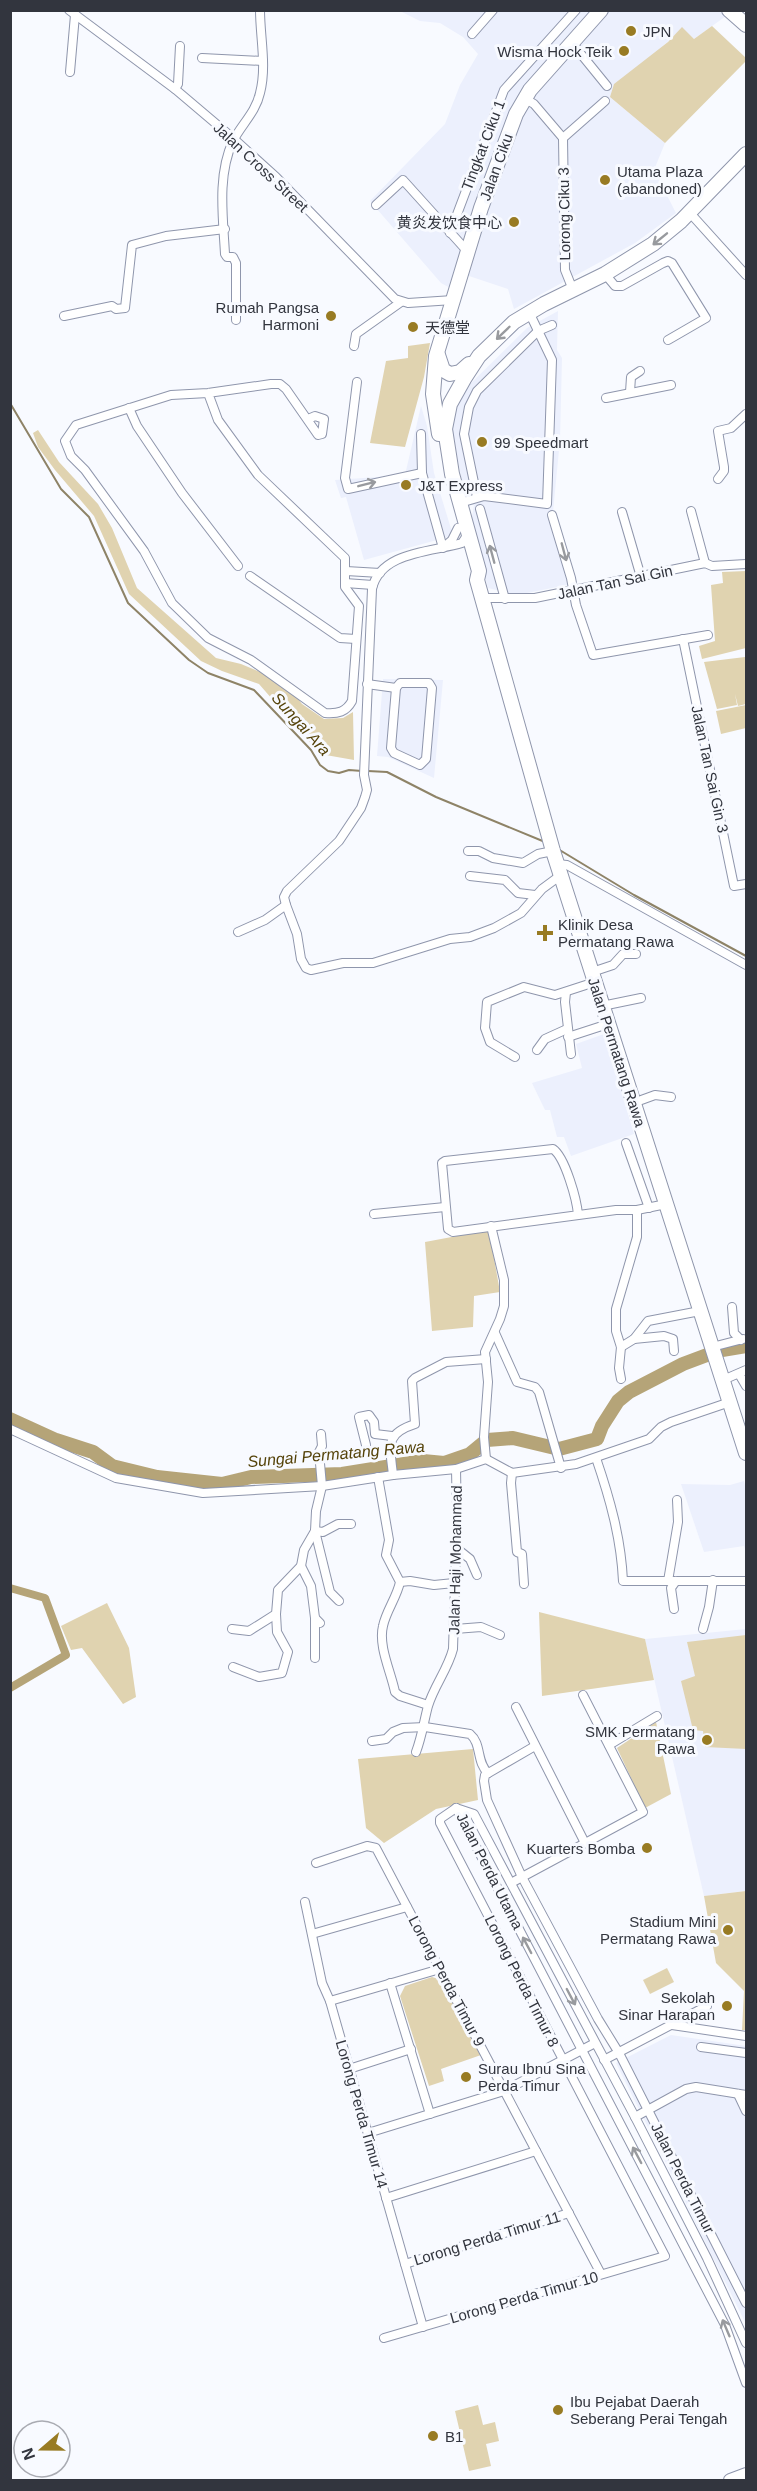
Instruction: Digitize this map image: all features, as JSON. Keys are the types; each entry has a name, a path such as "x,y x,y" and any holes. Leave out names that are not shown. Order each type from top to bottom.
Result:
{"main road":[{"name":"Jalan Ciku","path":"438,350 498,161 516,114 524,98 601,10"},
{"path":"729,10 747,25"},
{"path":"438,350 444,372 450,374 460,372 514,322 529,312 605,274 653,244 690,213 747,154"},
{"name":"Jalan Permatang Rawa","path":"438,350 433,388 435,409 445,474 463,535 471,573 477,580 557,863 747,1452"},
{"path":"450,404 479,356"},
{"path":"435,409 437,399 441,395 448,396 450,404"},
{"name":"Jalan Permatang Rawa","path":"450,404 446,422 446,438 460,503 463,535"}],"street":[{"path":"236,320 236,263 233,257 227,257 225,254 224,172 234,139 248,120 260,93 263,61 260,10"},
{"path":"472,34 493,10"},
{"name":"Tingkat Ciku 1","path":"450,233 504,90 576,10"},
{"path":"70,72 72,13"},
{"name":"Jalan Cross Street","path":"72,13 175,89 234,139 276,177 395,299 401,302"},
{"path":"572,43 607,86"},
{"path":"175,89 178,84 180,46"},
{"path":"202,58 263,61"},
{"path":"524,98 534,105 563,138 606,101"},
{"name":"Lorong Ciku 3","path":"563,138 566,270 573,290"},
{"path":"376,205 403,180 468,252"},
{"path":"690,213 747,275"},
{"path":"64,316 112,306 116,309 125,308 132,245 166,236 225,229"},
{"path":"605,274 615,286 622,286 663,263 668,261 672,263 706,318 668,340"},
{"path":"354,346 356,334 401,302 453,300"},
{"path":"460,503 484,496 547,504 552,360 529,312"},
{"path":"477,497 464,434 469,407 477,391 538,331 552,325"},
{"path":"630,392 631,377 640,371"},
{"path":"357,382 345,478 348,489 422,473"},
{"path":"208,393 214,413 242,454 280,498 345,558 347,590 359,606 352,700 348,708 336,714 325,713 251,660 208,638 172,603 144,551 85,470 71,456 65,441 76,425 171,395 208,393 271,384 280,384 286,388 308,419"},
{"path":"606,398 671,385"},
{"path":"129,408 137,426 177,485 238,566"},
{"path":"718,479 724,467 718,431 731,428 747,414"},
{"path":"422,434 422,473 443,548"},
{"path":"480,509 505,599"},
{"path":"691,510 705,563"},
{"path":"622,512 641,577"},
{"path":"552,515 572,590 593,655 708,635"},
{"path":"463,535 443,548 403,555 380,573 373,585 364,775 367,790 361,808 339,841 287,891 284,897 297,934 301,959 306,968 311,970 343,963 373,963 450,939 470,937 509,922 521,913 557,863"},
{"path":"443,548 452,540 463,535"},
{"name":"Jalan Tan Sai Gin","path":"482,598 535,598 705,563 712,566 747,564"},
{"path":"346,571 380,573"},
{"path":"250,576 340,638 356,639"},
{"path":"345,583 373,585"},
{"name":"Jalan Tan Sai Gin 3","path":"683,639 734,886 747,884"},
{"path":"400,682 429,683 432,688 426,759 420,765 394,753 391,748 396,688 400,682"},
{"path":"367,684 396,688"},
{"path":"468,851 479,851 492,858 523,863 538,854 567,865 747,965"},
{"path":"470,876 505,880 518,893 535,895"},
{"path":"238,932 265,920 286,905"},
{"path":"515,1057 490,1042 485,1028 487,1002 524,987 555,995 566,992 614,965 623,954 636,954"},
{"path":"566,992 571,1054"},
{"path":"603,1006 641,998"},
{"path":"537,1050 544,1039 608,1024"},
{"path":"633,1103 655,1095 671,1096"},
{"path":"626,1143 649,1208"},
{"path":"574,1216 574,1194 561,1158 553,1149 445,1161 442,1166 448,1228 453,1232 491,1226 574,1216 616,1210 637,1210 666,1204"},
{"path":"374,1214 446,1207"},
{"path":"621,1379 619,1368 621,1347 616,1330 616,1309 638,1237 637,1210"},
{"path":"491,1226 504,1280 504,1306 495,1333 487,1345 488,1382 484,1437 486,1455 512,1473 561,1468 649,1439 670,1422 730,1402"},
{"path":"732,1307 734,1334 744,1339"},
{"path":"621,1347 634,1339 648,1321 700,1311"},
{"path":"664,1336 665,1319"},
{"path":"495,1333 517,1382 538,1390 561,1468"},
{"path":"634,1339 664,1336 673,1339 674,1351"},
{"path":"713,1351 744,1339"},
{"path":"392,1468 392,1436 415,1424 412,1381 414,1378 446,1362 486,1359"},
{"path":"723,1380 743,1372 747,1386"},
{"path":"366,1445 359,1417 369,1415 374,1422 375,1434 392,1436"},
{"path":"10,1429 116,1478 203,1493 322,1484 378,1477 392,1468 456,1468 486,1455"},
{"path":"321,1434 322,1450 319,1452 322,1484 316,1511 315,1531 330,1592 339,1601"},
{"path":"596,1458 611,1505 621,1549 623,1581 747,1581"},
{"name":"Jalan Haji Mohammad","path":"416,1752 429,1705 450,1661 455,1629 456,1468"},
{"path":"512,1473 517,1552 522,1554 524,1584"},
{"path":"378,1477 389,1540 386,1555 400,1582"},
{"path":"674,1609 671,1588 678,1522 677,1500"},
{"path":"315,1531 323,1532 338,1524 351,1524"},
{"path":"233,1667 259,1677 282,1673 288,1652 277,1632 278,1590 301,1566 304,1550 315,1531"},
{"path":"455,1547 470,1559 477,1575"},
{"path":"301,1566 311,1586 318,1621 315,1658"},
{"path":"703,1629 710,1608 713,1580"},
{"path":"400,1582 410,1581 434,1585 454,1583"},
{"path":"400,1582 387,1610 382,1641 395,1692 400,1696 429,1705"},
{"path":"232,1629 249,1631 276,1614"},
{"path":"455,1629 481,1627 500,1635"},
{"path":"511,1883 643,1812 583,1695"},
{"path":"516,1707 585,1843"},
{"path":"609,1745 657,1716"},
{"path":"372,1741 386,1739 393,1732 403,1728 425,1726 470,1734 475,1738 479,1760 488,1773 535,1746"},
{"name":"Jalan Perda Timur","path":"488,1773 484,1781 487,1800 522,1877 598,2019 619,2053 747,2303"},
{"name":"Jalan Perda Utama","path":"456,1808 474,1814 707,2258 747,2343"},
{"name":"Jalan Perda Utama","path":"456,1808 725,2325 747,2383"},
{"name":"Lorong Perda Timur 8","path":"456,1808 440,1819 440,1823 665,2256"},
{"name":"Lorong Perda Timur 9","path":"316,1863 368,1846 376,1848 601,2274"},
{"name":"Lorong Perda Timur 14","path":"305,1902 322,1983 330,2001 423,2327"},
{"path":"312,1934 407,1907"},
{"path":"543,1975 567,1962"},
{"path":"330,2001 440,1969"},
{"path":"390,1983 430,2114"},
{"path":"604,2060 707,2006"},
{"path":"671,2025 747,2036"},
{"path":"368,2133 504,2091 595,2043"},
{"path":"701,2047 747,2053"},
{"path":"349,2068 411,2049"},
{"path":"634,2117 686,2089 696,2087 742,2095 747,2110"},
{"path":"386,2198 536,2151"},
{"name":"Lorong Perda Timur 11","path":"405,2264 569,2213"},
{"name":"Lorong Perda Timur 10","path":"384,2338 665,2256"},
{"path":"730,2481 747,2474"}],"shaded area":[{"path":"400,11 733,11 694,39 682,28 610,97 665,143 654,170 676,213 635,243 514,309 508,289 469,276 456,279 452,289 441,283 370,201 445,124 460,85 478,54 463,37 440,23 420,21"},
{"path":"712,26 746,58 746,61 665,143 610,97 614,84 668,42 682,27 694,39"},
{"path":"558,311 557,350 562,358 560,440 553,512 558,518 577,583 517,595 488,588 471,523 474,505 466,504 452,428 460,394 527,328"},
{"path":"430,343 424,377 405,447 370,443 386,361 408,358 408,346"},
{"path":"421,406 427,426 434,473 452,532 448,537 364,560 346,497 341,498 335,480 405,475"},
{"path":"38,430 59,462 98,504 112,528 137,588 216,658 241,664 265,674 293,692 302,704 324,719 343,718 353,712 354,760 320,754 259,684 201,661 129,594 94,516 38,447 33,433"},
{"path":"746,571 746,648 702,659 699,646 715,641 711,585 723,583 722,572"},
{"path":"745,657 746,704 738,706 735,694 737,705 717,709 704,662"},
{"path":"383,679 443,680 434,778 388,757 377,756"},
{"path":"746,705 746,728 721,734 716,711"},
{"path":"604,1034 634,1134 571,1156 564,1137 557,1137 550,1110 545,1110 532,1083 582,1068 576,1044"},
{"path":"489,1230 500,1292 474,1296 473,1327 432,1331 425,1242"},
{"path":"744,1481 746,1552 744,1546 704,1552 681,1484 730,1485"},
{"path":"107,1603 129,1648 136,1697 123,1704 82,1648 71,1650 61,1626"},
{"path":"539,1612 645,1639 654,1680 542,1696"},
{"name":"SMK Permatang Rawa","path":"746,1629 746,1891 704,1896 645,1639"},
{"path":"746,1635 746,1749 705,1747 703,1731 693,1730 681,1681 695,1676 687,1642"},
{"path":"656,1722 671,1794 645,1808 617,1748"},
{"path":"473,1749 478,1800 436,1809 384,1843 366,1828 358,1759"},
{"name":"Stadium Mini Permatang Rawa","path":"746,1891 746,2030 742,2030 744,1991 716,1963 704,1896"},
{"path":"667,1968 674,1982 650,1994 643,1980"},
{"path":"432,1977 442,1980 481,2055 441,2069 444,2081 429,2086 400,1996 405,1986"},
{"path":"671,2035 746,2046 746,2324 616,2063"},
{"path":"478,2405 483,2425 495,2422 499,2441 486,2444 491,2466 469,2471 455,2411"}],"waterway":[{"name":"Sungai Ara","path":"10,403 61,489 89,517 128,603 189,660 208,673 254,690 311,750 320,765 328,771 339,773 349,770 362,771"},
{"name":"Sungai Ara","path":"368,771 387,772 436,797 545,842"},
{"name":"Sungai Ara","path":"558,849 634,895 746,956"},
{"name":"Sungai Permatang Rawa","path":"722,1350 746,1346"},
{"name":"Sungai Permatang Rawa","path":"10,1419 56,1440 93,1452 112,1466 157,1477 222,1484 251,1477 342,1474 423,1461 444,1463 470,1454 487,1440 513,1438 559,1449 597,1439 602,1426 618,1401 629,1392 683,1364 707,1355"},
{"path":"10,1588 45,1598 66,1655 10,1688"}],"place":[{"name":"JPN","path":"631,31"},
{"name":"Wisma Hock Teik","path":"624,51"},
{"name":"Utama Plaza (abandoned)","path":"605,180"},
{"name":"黄炎发饮食中心","path":"514,222"},
{"name":"Rumah Pangsa Harmoni","path":"331,316"},
{"name":"天德堂","path":"413,327"},
{"name":"99 Speedmart","path":"482,442"},
{"name":"J&T Express","path":"406,485"},
{"name":"Klinik Desa Permatang Rawa","path":"545,933"},
{"name":"SMK Permatang Rawa","path":"707,1740"},
{"name":"Kuarters Bomba","path":"647,1848"},
{"name":"Stadium Mini Permatang Rawa","path":"728,1930"},
{"name":"Sekolah Sinar Harapan","path":"727,2006"},
{"name":"Surau Ibnu Sina Perda Timur","path":"466,2077"},
{"name":"Ibu Pejabat Daerah Seberang Perai Tengah","path":"558,2410"},
{"name":"B1","path":"433,2436"}]}
